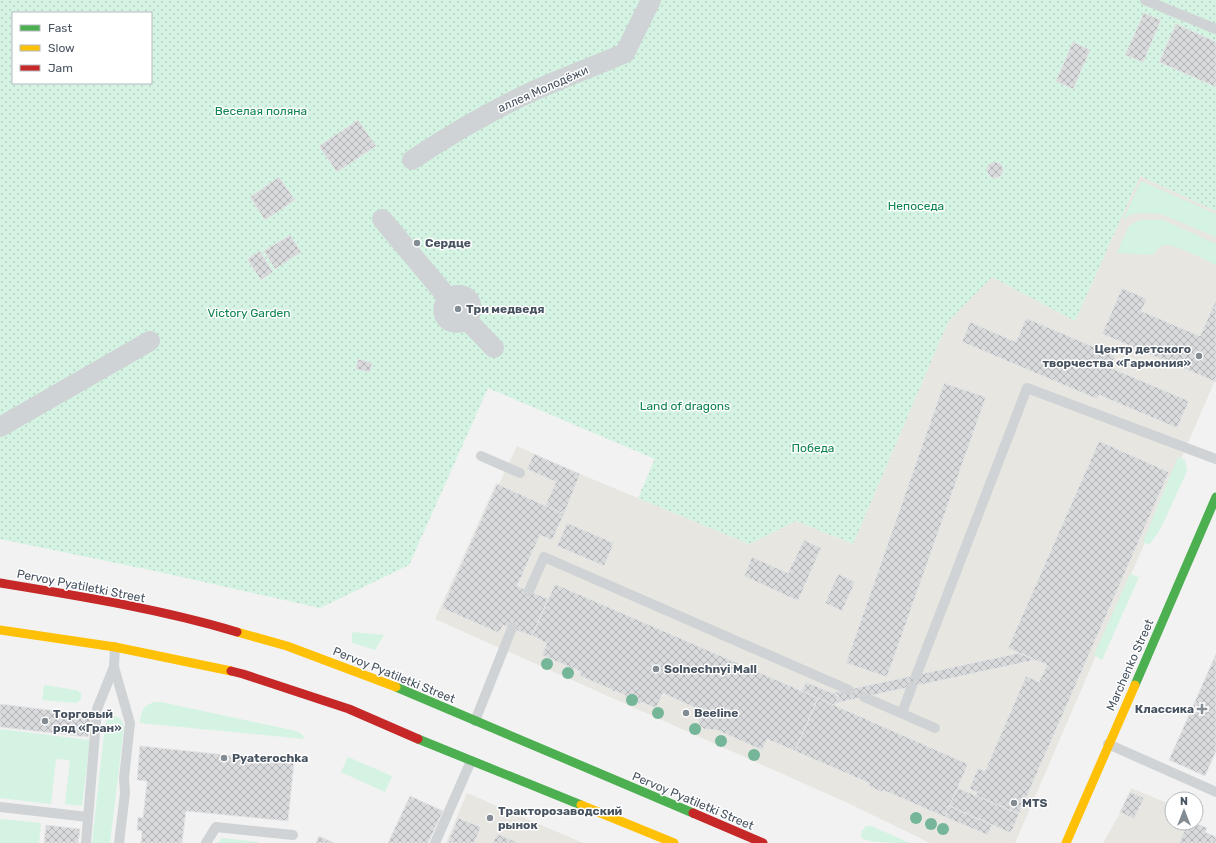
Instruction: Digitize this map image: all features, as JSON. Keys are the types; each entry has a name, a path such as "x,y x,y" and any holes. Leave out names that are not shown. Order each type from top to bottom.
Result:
{"main road":[{"name":"Marchenko Street","path":"1066,843 1215,501"},
{"name":"Pervoy Pyatiletki Street","path":"0,583 101,600 214,625 287,646 386,683 763,843"},
{"path":"0,630 115,647 250,676 349,709 470,761 674,843"}],"street":[{"name":"аллея Молодёжи","path":"412,160 442,140 526,94 626,53 651,0"},
{"path":"382,218 448,298 455,294 459,294 468,299 472,307 471,313 467,320 494,348"},
{"path":"0,427 150,341"}],"lane":[{"path":"1145,0 1216,29"},
{"path":"916,676 1027,388 1216,458"},
{"path":"481,456 520,474"},
{"path":"529,591 544,557 849,690"},
{"path":"474,721 512,628"},
{"path":"115,647 114,667 130,723 124,778 125,793 119,843"},
{"path":"86,843 97,709 114,667"},
{"path":"902,713 912,686"},
{"path":"864,697 935,728"},
{"path":"1108,744 1216,792"},
{"path":"435,843 470,761"},
{"path":"0,807 88,817"},
{"path":"206,843 216,827 293,835"}],"shaded area":[{"path":"1140,176 1216,211 1216,378 1015,843 930,843 850,804 435,619 496,483 499,484 517,446 580,474 749,544 796,521 853,544 948,322 992,277 1075,321"},
{"path":"1131,788 1164,802 1164,831 1184,831 1179,843 1103,843 1118,817"},
{"name":"Тракторозаводский рынок","path":"467,793 583,843 446,843"}],"green space":[{"name":"Victory Garden","path":"0,0 1216,0 1216,211 1140,176 1075,321 992,277 948,322 853,544 796,521 749,544 638,498 655,459 488,388 409,565 320,608 155,571 0,539"},
{"path":"1141,181 1216,214 1216,237 1161,214 1139,213 1130,215 1123,220"},
{"path":"1140,220 1163,220 1216,244 1216,265 1170,245 1161,246 1153,255 1117,253 1129,226"},
{"path":"1178,457 1185,460 1187,471 1160,530 1149,545 1143,542"},
{"path":"1130,574 1139,577 1102,660 1094,655"},
{"path":"352,632 384,635 375,650 352,643"},
{"path":"44,685 76,690 81,693 81,698 76,703 42,700"},
{"path":"155,702 161,702 296,731 302,734 304,739 140,723 143,709 147,705"},
{"path":"115,716 121,720 124,727 110,843 92,843 105,725 107,719"},
{"path":"0,729 90,740 82,806 65,804 70,760 56,759 51,804 0,798"},
{"path":"348,757 392,776 385,792 341,772"},
{"path":"0,819 41,823 39,843 0,843"},
{"path":"866,826 871,826 910,843 866,840 862,838 861,832"},
{"path":"222,838 258,842 258,843 218,843"}],"building":[{"path":"1144,13 1161,20 1143,62 1125,55"},
{"path":"1176,24 1216,42 1216,87 1159,62"},
{"path":"1073,42 1090,50 1073,89 1056,81"},
{"path":"358,120 376,146 337,172 319,146"},
{"path":"992,162 998,162 1003,167 1001,176 998,178 992,178 987,173 987,167"},
{"path":"279,177 295,200 265,220 250,197"},
{"path":"290,235 301,252 275,269 264,251"},
{"path":"260,251 273,272 261,280 247,259"},
{"path":"1122,288 1147,299 1141,311 1200,336 1216,300 1216,382 1102,334"},
{"path":"1026,318 1115,356 1111,368 1189,401 1177,428 1099,395 1097,399 962,342 970,322 1016,342"},
{"path":"358,359 372,363 370,372 356,369"},
{"path":"944,383 986,397 887,677 846,663"},
{"path":"1099,441 1169,472 1019,814 976,796 977,792 969,789 978,768 985,771 1026,676 1039,682 1047,665 1008,648"},
{"path":"534,454 580,474 564,514 545,506 556,482 527,469"},
{"path":"497,484 564,514 552,540 540,535 517,586 548,599 532,636 503,625 499,633 442,608"},
{"path":"567,523 614,543 604,566 557,546"},
{"path":"804,540 821,548 798,601 744,576 752,557 788,573"},
{"path":"838,574 855,582 842,611 825,603"},
{"path":"555,584 818,698 795,751 767,739 762,750 717,730 704,729 698,720 700,710 663,693 656,708 641,702 640,704 636,700 625,697 625,695 612,691 613,690 580,676 581,672 542,655 547,643 532,636"},
{"path":"1019,653 1035,660 836,703 839,696 832,693"},
{"path":"1216,654 1216,751 1205,776 1169,760"},
{"path":"806,682 839,696 834,706 802,691"},
{"path":"818,698 968,764 945,817 883,790 882,792 879,791 868,785 869,783 795,751"},
{"name":"Торговый ряд «Гран»","path":"0,704 91,715 88,737 0,727"},
{"path":"140,746 294,762 288,821 186,811 182,843 141,843 142,831 137,830 138,817 143,818 147,781 137,780"},
{"path":"958,788 1019,814 1011,833 949,806"},
{"path":"1130,792 1144,798 1134,819 1120,812"},
{"path":"410,796 443,811 428,843 388,843"},
{"path":"949,806 992,825 988,835 945,817"},
{"path":"458,818 481,827 474,843 448,843"},
{"path":"46,825 80,829 78,843 44,843"},
{"path":"1204,827 1207,828 1205,832 1216,837 1216,843 1179,843 1184,831 1204,831"},
{"path":"497,834 500,835 519,843 493,843"},
{"path":"319,836 334,843 316,843"}],"traffic: fast":[{"path":"1135,685 1216,497"},
{"path":"396,687 693,813"},
{"path":"418,739 581,805"}],"traffic: slow":[{"path":"0,630 115,647 231,671"},
{"path":"237,632 287,646 396,687"},
{"path":"1066,843 1135,685"},
{"path":"581,805 674,843"}],"traffic: jam":[{"path":"0,583 89,598 179,616 237,632"},
{"path":"231,671 349,709 418,739"},
{"path":"693,813 763,843"}],"place":[{"name":"Сердце","path":"417,243"},
{"name":"Три медведя","path":"458,309"},
{"name":"Центр детского творчества «Гармония»","path":"1199,356"},
{"name":"Solnechnyi Mall","path":"656,669"},
{"name":"Классика","path":"1202,709"},
{"name":"Beeline","path":"686,713"},
{"name":"Торговый ряд «Гран»","path":"45,721"},
{"name":"Pyaterochka","path":"224,758"},
{"name":"MTS","path":"1014,803"},
{"name":"Тракторозаводский рынок","path":"490,818"}],"park label":[{"name":"Веселая поляна","path":"261,111"},
{"name":"Непоседа","path":"916,206"},
{"name":"Land of dragons","path":"685,406"},
{"name":"Победа","path":"813,448"}]}
